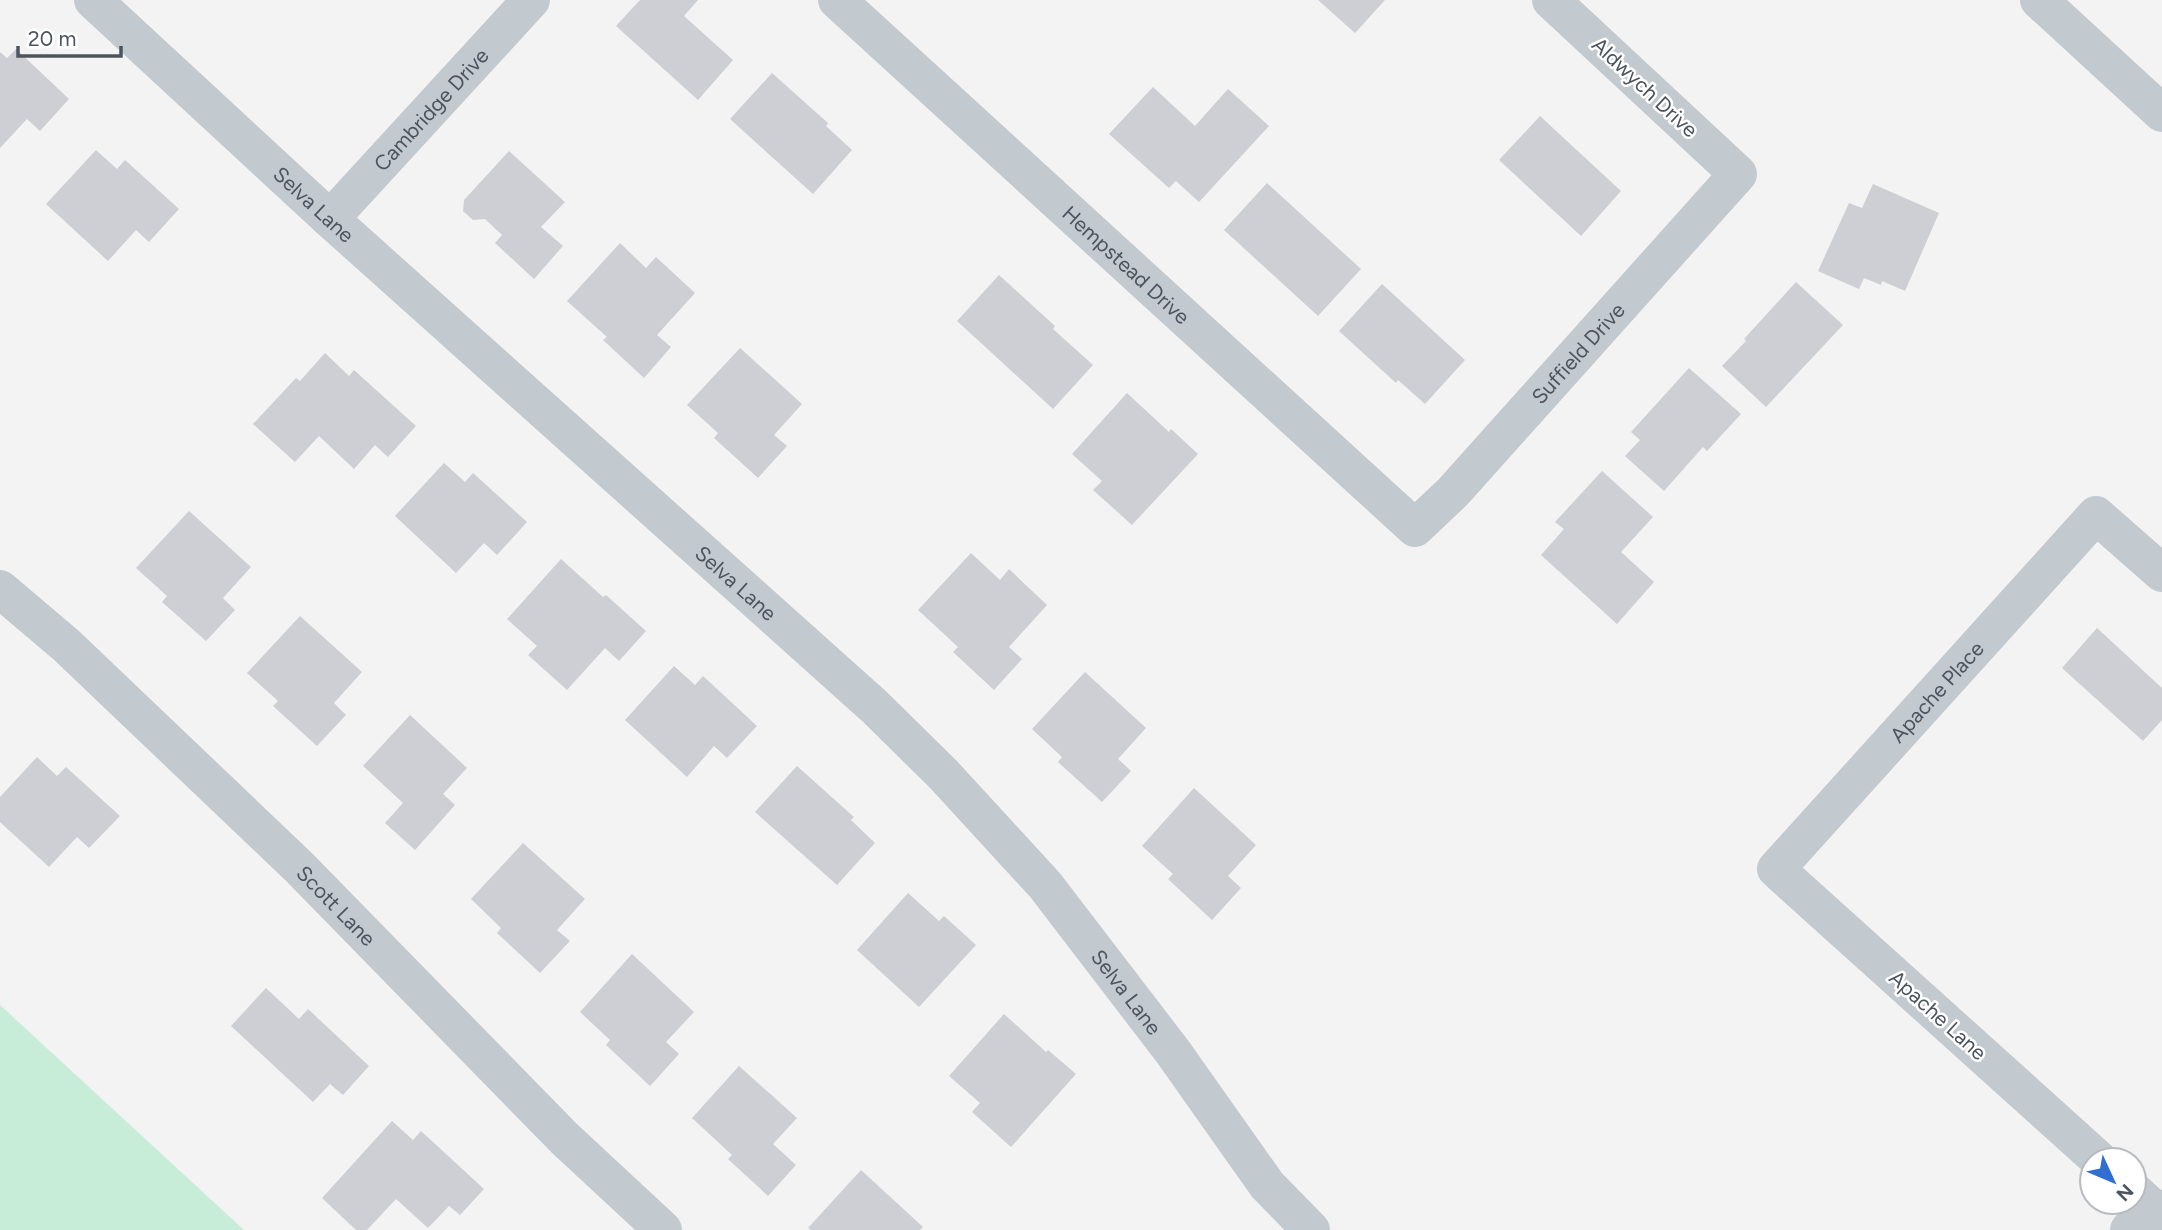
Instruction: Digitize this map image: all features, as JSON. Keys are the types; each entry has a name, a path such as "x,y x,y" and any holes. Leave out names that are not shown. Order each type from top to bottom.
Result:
{"street":[{"name":"Selva Lane","path":"93,0 330,219 864,698 943,774 1045,885 1173,1052 1267,1185 1311,1230"},
{"name":"Cambridge Drive","path":"330,219 531,0"},
{"name":"Hempstead Drive","path":"837,0 1415,528"},
{"name":"Aldwych Drive","path":"1551,0 1738,174"},
{"path":"2039,0 2162,113"},
{"name":"Suffield Drive","path":"1415,528 1453,492 1738,174"},
{"name":"Apache Place","path":"1776,869 2096,514 2162,573"},
{"name":"Scott Lane","path":"0,589 66,645 299,867 564,1138 663,1230"},
{"name":"Apache Lane","path":"1776,869 2083,1146"}],"green space":[{"path":"0,1005 244,1230 0,1230"}],"building":[{"path":"640,0 698,0 684,16 733,60 698,100 616,26"},
{"path":"1318,0 1385,0 1355,33"},
{"path":"16,49 69,99 40,131 27,119 0,148 0,52 7,58"},
{"path":"772,73 828,123 826,126 852,150 813,194 730,119"},
{"path":"1153,87 1195,126 1228,89 1269,126 1199,202 1176,181 1169,188 1109,134"},
{"path":"1540,116 1621,191 1581,236 1499,160"},
{"path":"96,150 117,169 125,160 179,209 149,242 136,230 108,261 46,204"},
{"path":"509,151 565,202 541,227 563,246 534,279 495,243 502,235 485,219 473,220 463,211 464,200"},
{"path":"1267,183 1361,269 1318,316 1224,230"},
{"path":"1873,184 1939,213 1905,291 1882,281 1881,285 1864,278 1859,289 1818,271 1849,203 1862,208"},
{"path":"620,243 646,268 656,257 695,293 657,335 671,347 644,378 603,340 607,337 567,301"},
{"path":"999,275 1093,365 1053,409 957,321"},
{"path":"1796,282 1843,325 1766,407 1722,366"},
{"path":"1382,284 1465,360 1425,404 1398,380 1396,383 1339,331"},
{"path":"740,348 802,404 774,435 787,446 758,478 714,438 718,433 687,405"},
{"path":"325,353 349,376 354,370 416,426 388,457 375,445 354,469 319,436 295,462 253,424 296,378 300,381"},
{"path":"1689,368 1741,414 1707,451 1703,447 1664,491 1625,456 1640,440 1631,432"},
{"path":"1127,393 1169,432 1171,429 1198,454 1132,525 1093,490 1102,481 1072,454"},
{"path":"444,463 465,482 473,473 527,522 497,555 484,543 456,573 395,516"},
{"path":"1602,471 1653,517 1621,552 1654,582 1617,624 1541,555 1564,529 1555,522"},
{"path":"189,511 251,567 223,598 235,610 206,641 162,602 167,596 136,568"},
{"path":"971,553 1000,580 1009,569 1047,605 1009,647 1022,659 994,690 953,652 958,647 918,610"},
{"path":"561,559 646,631 619,661 605,648 567,690 528,655 537,646 507,619"},
{"path":"300,616 362,672 334,703 346,715 317,746 273,706 278,701 247,673"},
{"path":"2097,628 2162,688 2162,720 2143,741 2062,668"},
{"path":"674,666 695,685 703,676 757,726 727,758 714,746 687,777 625,720"},
{"path":"1085,672 1146,728 1118,759 1131,771 1102,802 1058,762 1062,757 1032,729"},
{"path":"410,715 467,768 443,794 455,805 415,850 385,823 403,803 363,766"},
{"path":"37,757 57,776 66,767 120,816 89,848 77,837 49,867 0,822 0,797"},
{"path":"797,766 854,817 851,820 875,843 837,885 755,812"},
{"path":"1194,788 1256,845 1228,876 1241,888 1212,920 1168,879 1173,874 1142,846"},
{"path":"523,843 585,899 557,930 570,941 540,973 497,933 501,928 471,899"},
{"path":"908,893 939,921 944,916 976,945 919,1007 857,950"},
{"path":"632,954 694,1012 666,1042 679,1054 650,1086 606,1045 610,1040 580,1012"},
{"path":"266,988 299,1019 308,1009 369,1066 343,1095 330,1084 313,1102 231,1026"},
{"path":"1004,1014 1046,1052 1048,1050 1076,1074 1011,1147 972,1112 980,1103 949,1076"},
{"path":"739,1066 797,1118 773,1144 796,1165 768,1196 728,1159 732,1155 692,1118"},
{"path":"392,1121 413,1140 421,1131 484,1189 460,1215 449,1206 428,1228 396,1199 367,1230 356,1230 322,1198"},
{"path":"861,1170 923,1227 920,1230 808,1228"}]}
